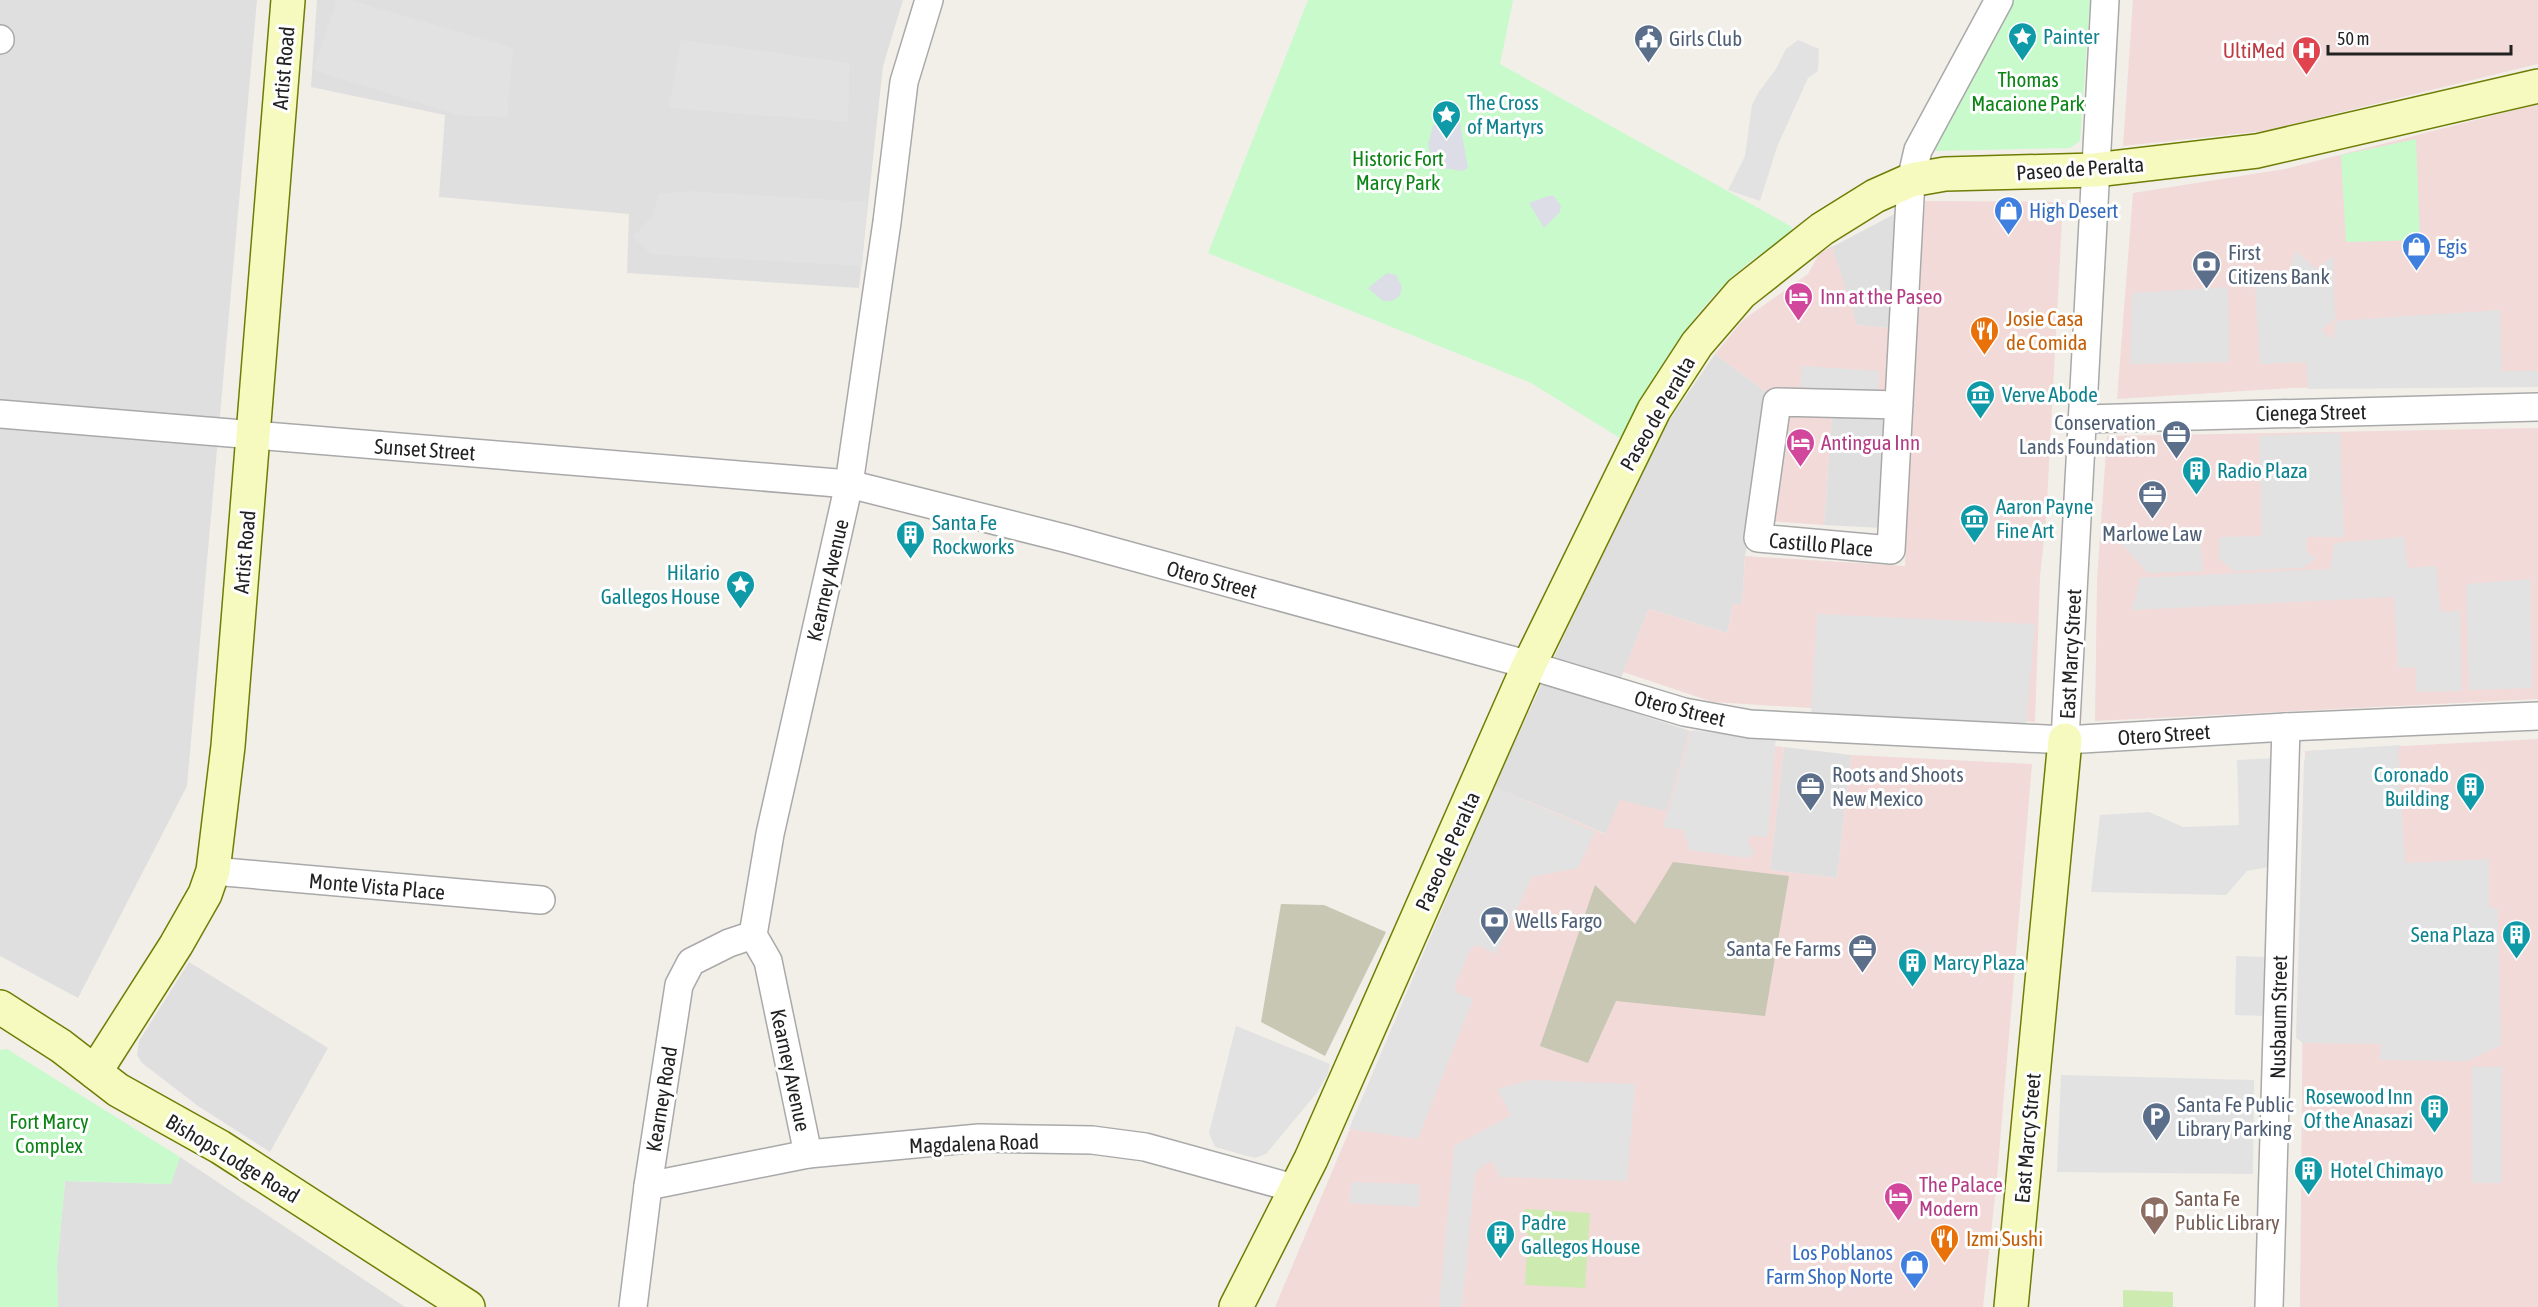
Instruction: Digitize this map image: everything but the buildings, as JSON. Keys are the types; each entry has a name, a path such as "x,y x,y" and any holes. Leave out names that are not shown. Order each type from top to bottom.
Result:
{"main road":[{"name":"Artist Road","path":"95,1072 176,945 205,894 213,871 228,746 288,0"},
{"name":"Paseo de Peralta","path":"1236,1307 1297,1189 1529,665 1654,410 1697,344 1741,293 1776,263 1822,229 1875,196 1911,180 1945,174 2095,170 2257,151 2538,86"},
{"name":"East Marcy Street","path":"2011,1307 2065,740"},
{"name":"Bishops Lodge Road","path":"0,1007 118,1090 220,1147 468,1307"}],"street":[{"name":"Kearney Avenue","path":"808,1154 768,960 753,935 770,834 849,484 887,222 904,82 929,0"},
{"name":"Castillo Place","path":"1899,405 1777,402 1758,538 1891,550 1899,405 1911,180 1918,150 1999,0"},
{"name":"East Marcy Street","path":"2065,740 2105,0"},
{"name":"Cienega Street","path":"2083,419 2538,407"},
{"name":"Sunset Street","path":"0,414 253,437 849,484"},
{"name":"Otero Street","path":"849,484 1068,539 1529,665 1684,712 1750,724 2065,740 2538,716"},
{"name":"Nusbaum Street","path":"2269,1307 2286,727"},
{"name":"Monte Vista Place","path":"213,871 541,900"},
{"name":"Kearney Road","path":"633,1307 648,1186 679,985 691,962 729,943 753,935"},
{"name":"Magdalena Road","path":"648,1186 808,1154 979,1138 1092,1140 1145,1147 1297,1189"}],"shaded area":[{"path":"0,0 257,0 187,786 78,998 0,956"},
{"path":"317,0 903,0 883,66 859,288 627,273 629,214 439,197 445,115 311,87"},
{"path":"337,0 350,0 513,48 507,117 458,115 313,70"},
{"path":"2133,0 2538,0 2538,64 2263,131 2123,146"},
{"path":"681,40 850,63 848,122 669,108"},
{"path":"1798,40 1819,49 1818,71 1808,78 1777,147 1760,201 1728,190 1745,156 1752,105 1776,69 1786,49"},
{"path":"2538,104 2538,384 2292,388 2117,399 2133,193 2285,169"},
{"name":"The Cross of Martyrs","path":"1458,112 1468,168 1462,171 1443,168 1430,153 1428,144 1433,125 1440,118"},
{"path":"688,191 867,202 862,266 651,254 633,237 653,215 659,194"},
{"path":"1554,196 1561,206 1560,212 1544,228 1529,203"},
{"path":"1925,201 2063,202 2046,520 2040,577 2035,722 1713,702 1623,672 1649,609 1727,633 1733,604 1742,604 1745,556 1905,566 1909,449"},
{"path":"1904,209 1897,329 1857,325 1832,247"},
{"name":"Inn at the Paseo","path":"1832,246 1857,325 1897,329 1891,399 1774,398 1715,354 1743,320 1808,274 1819,254"},
{"path":"2296,251 2316,269 2333,256 2335,319 2321,330 2334,340 2335,321 2500,310 2502,371 2538,371 2538,387 2308,389 2306,362 2260,364 2255,285 2284,283"},
{"path":"1387,273 1396,275 1402,287 1400,296 1392,301 1383,301 1368,288"},
{"path":"2228,287 2229,362 2130,364 2132,293"},
{"path":"1715,354 1774,398 1745,556 1742,605 1733,604 1727,633 1649,609 1610,705 1690,731 1666,812 1606,834 1494,787 1653,444"},
{"path":"1802,366 1879,371 1878,393 1800,387"},
{"name":"Antingua Inn","path":"1777,410 1832,414 1824,525 1768,521"},
{"path":"1832,414 1890,416 1882,528 1824,525"},
{"path":"2538,428 2538,699 2095,721 2097,580 2107,436"},
{"path":"2340,433 2344,537 2307,537 2306,551 2316,559 2302,568 2233,571 2219,558 2219,537 2262,536 2259,436"},
{"path":"2200,537 2203,571 2148,573 2117,539"},
{"path":"2404,537 2408,568 2436,566 2441,612 2460,611 2462,691 2417,692 2415,667 2398,668 2394,597 2132,610 2140,578 2330,569 2334,543"},
{"path":"2530,579 2532,688 2469,690 2466,584"},
{"path":"1817,614 2035,624 2026,724 1811,715"},
{"path":"1692,730 1739,736 1776,736 1768,837 1749,836 1748,842 1755,853 1748,858 1689,850 1684,830 1663,827"},
{"path":"1690,731 1719,740 1784,747 1770,870 1837,878 1851,755 2032,764 1997,1178 1983,1307 1275,1307 1494,787 1605,834 1620,800 1666,811"},
{"path":"2538,739 2538,1307 2300,1307 2305,751"},
{"path":"2401,745 2398,750 2405,860 2408,863 2489,859 2489,907 2498,909 2501,1045 2467,1061 2380,1060 2381,1044 2303,1043 2296,1038 2304,761 2307,751"},
{"name":"Roots and Shoots New Mexico","path":"1784,747 1851,755 1837,878 1770,870"},
{"path":"2274,758 2273,866 2247,871 2226,895 2091,892 2100,815 2149,812 2183,827 2239,825 2237,760"},
{"path":"1494,787 1595,832 1578,868 1532,877 1496,954 1478,945 1471,948 1454,987 1457,993 1473,999 1418,1139 1349,1129"},
{"path":"1673,862 1789,876 1765,1016 1616,1001 1588,1063 1540,1046 1595,885 1635,924"},
{"path":"1281,904 1324,905 1386,932 1325,1056 1261,1022"},
{"path":"2236,956 2266,957 2266,1016 2235,1015"},
{"path":"189,962 328,1048 270,1152 198,1106 142,1063 137,1055 139,1041"},
{"path":"1236,1026 1330,1064 1328,1074 1316,1094 1266,1154 1255,1158 1215,1147 1209,1133"},
{"path":"2472,1067 2502,1067 2502,1183 2472,1183"},
{"name":"Santa Fe Public Library Parking","path":"2061,1075 2254,1080 2253,1174 2057,1172"},
{"path":"1530,1080 1635,1084 1627,1181 1500,1177 1492,1161 1485,1164 1475,1173 1462,1307 1439,1307 1454,1146 1511,1115 1497,1089"},
{"path":"180,1157 405,1307 58,1307 57,1266 65,1181 170,1184"},
{"path":"1351,1182 1419,1184 1419,1207 1350,1203"}],"green space":[{"name":"Historic Fort Marcy Park","path":"1308,0 1513,0 1500,64 1792,227 1790,236 1761,253 1735,274 1690,324 1653,380 1620,438 1531,383 1208,253"},
{"name":"Thomas Macaione Park","path":"2013,0 2090,0 2080,141 2070,148 1933,151"},
{"path":"2416,139 2420,240 2346,242 2341,155"},
{"name":"Fort Marcy Complex","path":"7,1049 180,1157 171,1184 65,1181 57,1266 58,1307 0,1307 0,1050"},
{"path":"1525,1209 1590,1213 1585,1288 1525,1285 1528,1233 1523,1232"},
{"path":"2123,1290 2173,1292 2173,1307 2123,1307"}],"place":[{"name":"Painter","path":"2022,62"},
{"name":"Girls Club","path":"1648,64"},
{"name":"UltiMed","path":"2306,76"},
{"name":"The Cross of Martyrs","path":"1446,140"},
{"name":"High Desert","path":"2008,236"},
{"name":"Egis","path":"2416,272"},
{"name":"First Citizens Bank","path":"2207,290"},
{"name":"Inn at the Paseo","path":"1799,322"},
{"name":"Josie Casa de Comida","path":"1985,356"},
{"name":"Verve Abode","path":"1981,420"},
{"name":"Conservation Lands Foundation","path":"2177,460"},
{"name":"Antingua Inn","path":"1800,468"},
{"name":"Radio Plaza","path":"2196,496"},
{"name":"Marlowe Law","path":"2152,520"},
{"name":"Aaron Payne Fine Art","path":"1975,544"},
{"name":"Santa Fe Rockworks","path":"911,560"},
{"name":"Hilario Gallegos House","path":"741,610"},
{"name":"Roots and Shoots New Mexico","path":"1811,812"},
{"name":"Coronado Building","path":"2470,812"},
{"name":"Wells Fargo","path":"1494,946"},
{"name":"Sena Plaza","path":"2516,960"},
{"name":"Santa Fe Farms","path":"1862,974"},
{"name":"Marcy Plaza","path":"1912,988"},
{"name":"Rosewood Inn Of the Anasazi","path":"2434,1134"},
{"name":"Santa Fe Public Library Parking","path":"2156,1142"},
{"name":"Hotel Chimayo","path":"2309,1196"},
{"name":"The Palace Modern","path":"1898,1222"},
{"name":"Santa Fe Public Library","path":"2154,1236"},
{"name":"Padre Gallegos House","path":"1500,1260"},
{"name":"Izmi Sushi","path":"1945,1264"},
{"name":"Los Poblanos Farm Shop Norte","path":"1914,1290"}]}
